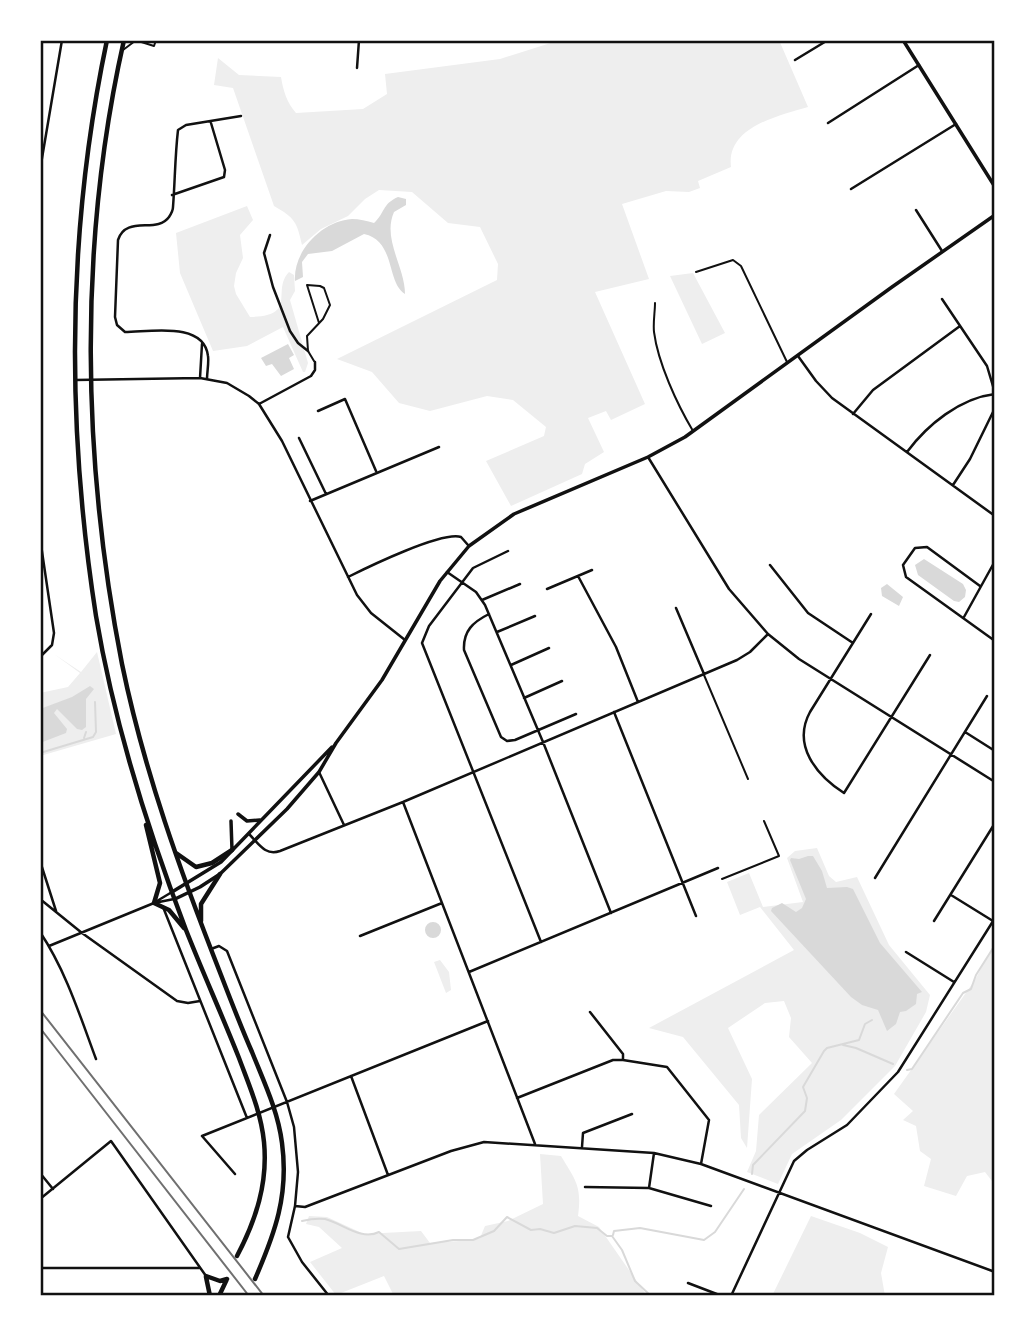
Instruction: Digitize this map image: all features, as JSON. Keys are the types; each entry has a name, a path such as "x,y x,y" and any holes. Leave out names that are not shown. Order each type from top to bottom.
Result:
{"main road":[{"path":"107,40 94,106 82,194 74,380 80,493 97,618 118,720 142,804 186,930 259,1113 265,1144 264,1181 257,1212 237,1256"},
{"path":"124,40 103,166 96,234 92,380 96,484 115,622 148,773 189,892 274,1107 283,1144 284,1190 275,1233 255,1279"},
{"path":"142,804 160,883 154,904 174,915 186,930"},
{"path":"175,853 197,867 212,863 232,850"},
{"path":"202,925 201,904 220,874"},
{"path":"206,1276 220,1281 227,1279 219,1296"},
{"path":"206,1276 210,1296"}],"street":[{"path":"40,170 62,40"},
{"path":"357,68 359,40"},
{"path":"795,60 828,40"},
{"path":"903,40 995,187"},
{"path":"828,123 919,65"},
{"path":"207,379 208,356 198,338 186,332 122,332 115,321 119,236 127,228 159,223 167,219 173,207 178,130 186,125 241,116"},
{"path":"172,195 224,177 225,170 211,122"},
{"path":"851,189 956,124"},
{"path":"916,210 942,251"},
{"path":"49,946 154,904 175,899 220,874 287,809 319,772 336,743 369,699 447,572 469,546 490,529 514,514 648,457 693,432 995,215"},
{"path":"270,235 264,253 273,287 290,331 307,351"},
{"path":"907,452 923,432 962,404 982,395 995,393 987,366 942,299"},
{"path":"853,414 873,390 960,326"},
{"path":"200,378 202,344"},
{"path":"797,356 822,389 995,516"},
{"path":"259,404 311,376 315,370 315,362"},
{"path":"74,380 200,378 227,383 259,404 282,441 348,577 371,612 405,640"},
{"path":"318,411 345,399 377,472"},
{"path":"953,486 982,435 994,410 995,401"},
{"path":"299,438 326,494"},
{"path":"310,501 439,447"},
{"path":"648,457 729,589 768,634 799,659 995,782"},
{"path":"348,577 447,536 461,537 469,546"},
{"path":"40,538 54,633 50,650 40,657"},
{"path":"980,586 927,547 915,548 903,565 906,577 995,641"},
{"path":"508,551 476,565 429,626 422,643 541,942"},
{"path":"964,618 995,561"},
{"path":"770,565 808,612 853,643"},
{"path":"547,589 592,570"},
{"path":"447,572 476,592 489,614 611,913"},
{"path":"578,576 615,647 638,702"},
{"path":"482,600 520,584"},
{"path":"676,608 704,674"},
{"path":"489,614 474,624 464,642 464,650 496,728 505,740 515,740 576,714"},
{"path":"871,614 807,717 803,728 803,740 814,765 833,786 844,793 930,655"},
{"path":"497,632 535,616"},
{"path":"248,834 267,852 272,853 402,802 704,674 742,657 768,634"},
{"path":"511,665 549,648"},
{"path":"524,698 562,681"},
{"path":"875,878 987,696"},
{"path":"614,712 696,916"},
{"path":"965,732 995,751"},
{"path":"154,904 214,867 336,743"},
{"path":"319,772 344,825"},
{"path":"402,802 535,1144"},
{"path":"238,814 247,821 262,819"},
{"path":"231,821 232,850"},
{"path":"934,921 995,823"},
{"path":"40,861 57,912"},
{"path":"469,972 718,869"},
{"path":"732,1296 787,1172 796,1158 847,1125 898,1072 994,920 950,895"},
{"path":"40,899 82,933 177,1001 200,1001"},
{"path":"360,936 442,903"},
{"path":"163,907 247,1118"},
{"path":"40,932 49,946 84,1025 96,1059"},
{"path":"211,949 219,946 227,951 287,1102 298,1160 289,1241 329,1296"},
{"path":"906,952 954,982"},
{"path":"590,1012 623,1054 623,1060"},
{"path":"235,1174 202,1136 488,1021"},
{"path":"517,1098 612,1060 671,1069 707,1116 709,1125 701,1164"},
{"path":"351,1076 388,1175"},
{"path":"582,1147 583,1133 632,1114"},
{"path":"40,1199 111,1141 206,1276"},
{"path":"295,1206 305,1207 476,1143 535,1144 654,1153 701,1164 995,1272"},
{"path":"649,1188 654,1153"},
{"path":"40,1173 53,1189"},
{"path":"585,1186 649,1188 710,1206"},
{"path":"40,1268 199,1268"},
{"path":"688,1283 722,1296"}],"lane":[{"path":"121,52 136,41 154,46 156,40"},
{"path":"696,272 733,260 741,265 788,363"},
{"path":"315,362 307,351 307,336 319,323 330,305 324,288 307,285 319,323"},
{"path":"655,303 654,332 661,356 677,400 693,432"},
{"path":"704,674 748,779"},
{"path":"722,879 779,856 764,821"}],"shaded area":[{"path":"560,40 779,40 808,107 769,119 745,133 732,153 731,167 698,181 700,188 689,192 666,191 622,204 649,279 595,292 645,404 611,420 606,411 588,418 604,452 585,464 582,474 511,506 486,461 544,436 546,427 513,400 487,396 430,411 399,403 372,372 337,359 497,280 498,264 480,227 448,223 412,192 379,190 365,199 348,216 321,229 302,245 294,221 274,206 233,88 214,85 218,58 239,75 281,77 286,96 296,113 363,109 387,94 385,74 500,59"},
{"path":"398,197 406,199 406,205 394,212 391,232 405,294 395,281 381,245 364,234 332,251 308,254 302,262 303,277 295,281 299,259 304,249 320,232 330,225 352,219 374,223 386,206"},
{"path":"247,206 253,220 240,235 243,258 236,273 236,294 250,317 265,316 279,307 284,279 289,272 294,275 295,291 290,300 308,363 305,372 283,327 247,346 213,351 180,273 176,233"},
{"path":"693,273 725,333 702,344 670,276"},
{"path":"288,344 294,355 289,358 294,369 281,376 272,364 266,366 261,358"},
{"path":"924,559 963,584 965,597 959,602 954,601 918,575 915,565"},
{"path":"887,584 903,597 899,606 882,596 881,588"},
{"path":"97,652 116,734 40,756 40,693 68,687 80,673 54,654 81,672"},
{"path":"90,686 94,689 86,699 86,727 77,729 57,709 54,713 67,729 66,733 40,743 40,709 72,697"},
{"path":"817,848 829,876 836,882 857,877 889,945 930,995 926,1012 895,1066 841,1120 792,1154 778,1184 747,1172 756,1151 759,1115 812,1063 789,1037 791,1018 784,1001 765,1003 728,1028 752,1079 747,1148 741,1138 739,1105 683,1037 649,1028 794,950 760,907 740,915 727,882 749,873 763,907 803,902 787,858 795,851"},
{"path":"813,856 822,871 827,888 853,889 880,943 922,992 917,994 916,1004 900,1012 896,1024 887,1031 878,1010 862,1005 851,997 771,911 782,903 796,912 802,908 806,899 790,860"},
{"path":"433,922 441,930 433,938 425,930"},
{"path":"995,942 995,1185 985,1172 967,1176 956,1196 924,1186 931,1159 920,1151 916,1126 903,1120 913,1111 894,1094 975,980"},
{"path":"440,960 449,972 451,990 446,993 434,962"},
{"path":"540,1154 561,1156 577,1184 578,1216 599,1227 647,1296 394,1296 384,1276 336,1295 310,1262 342,1248 319,1227 306,1224 309,1216 327,1217 364,1234 421,1231 430,1243 480,1238 485,1226 508,1221 543,1204"},
{"path":"811,1216 860,1233 888,1247 881,1273 885,1296 772,1296"}],"waterway":[{"path":"40,753 93,737 96,732 95,702"},
{"path":"84,738 86,732"},
{"path":"907,1070 912,1069 963,993 971,989 976,975 995,945"},
{"path":"752,1174 753,1165 805,1111 807,1098 803,1087 824,1051 859,1040 865,1024 872,1020"},
{"path":"843,1045 893,1064"},
{"path":"613,1235 614,1231 640,1228 704,1240 715,1232 744,1189"},
{"path":"302,1221 325,1219 358,1233 379,1232 399,1249 453,1240 473,1240 494,1231 507,1217 531,1230 540,1229 554,1233 575,1226 597,1228 607,1236 612,1236 622,1250 635,1281 651,1296"}],"railway":[{"path":"40,1010 264,1296"},
{"path":"40,1028 249,1296"}]}
